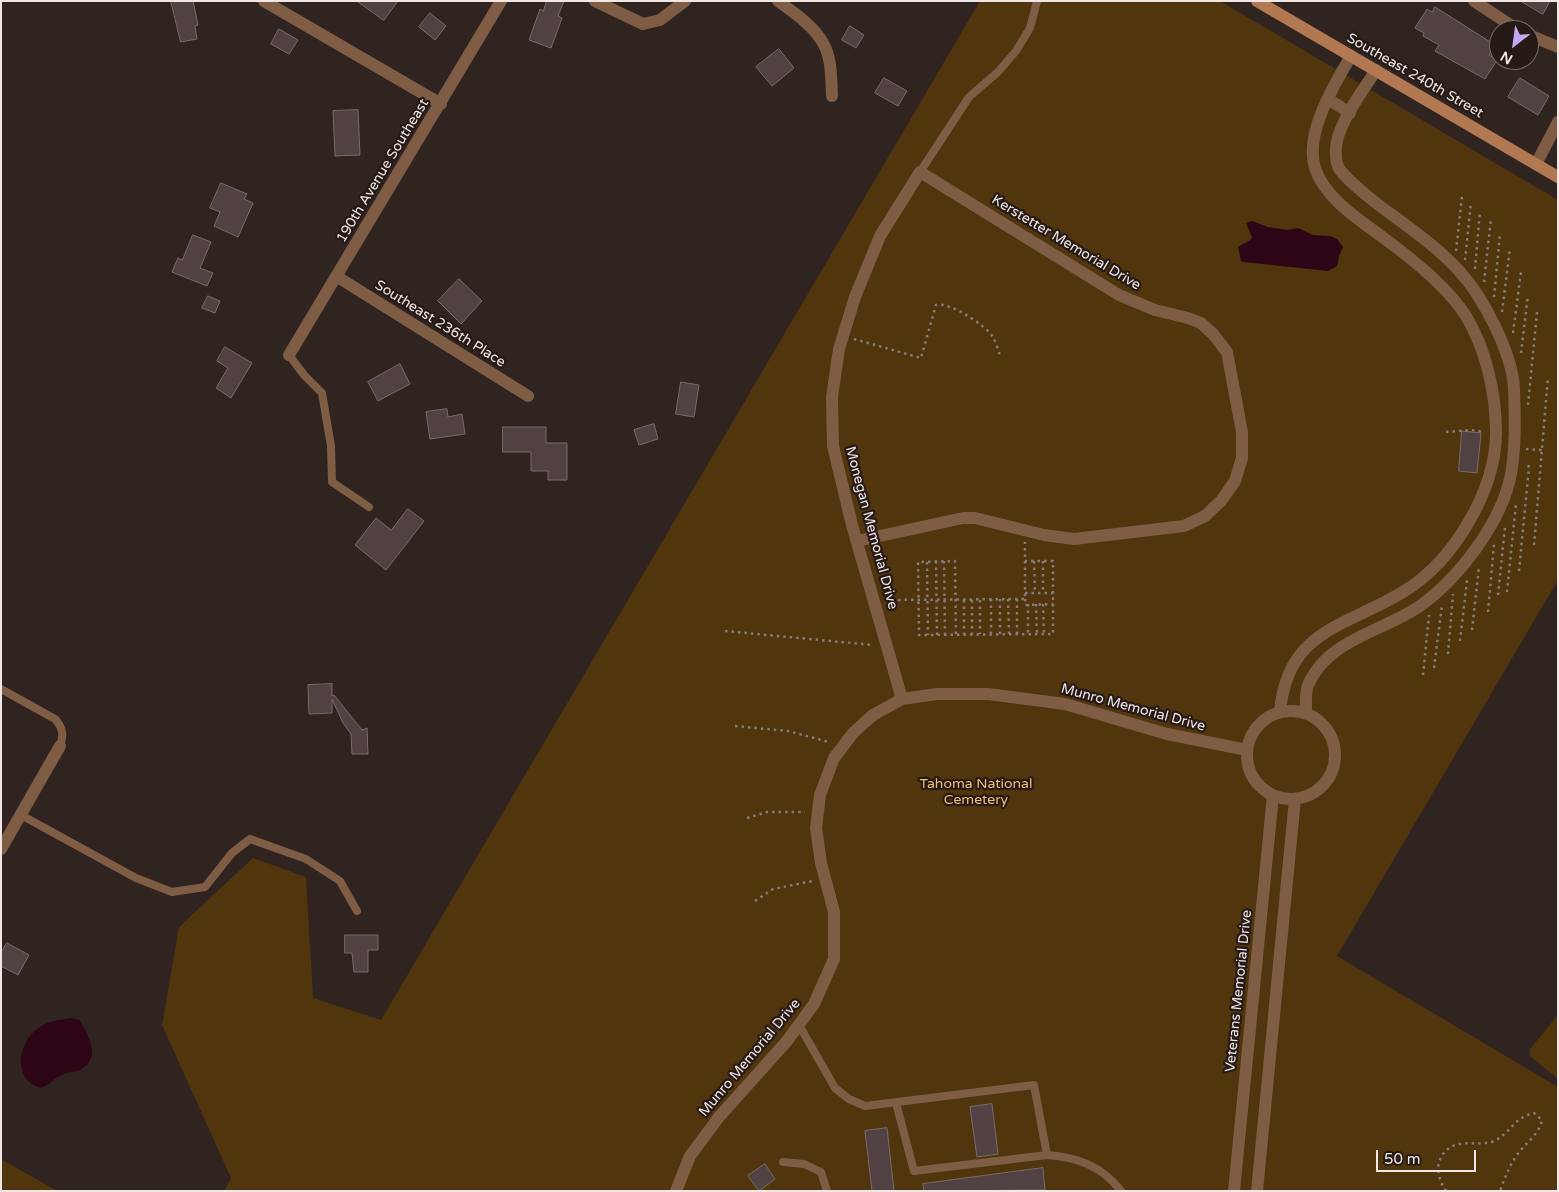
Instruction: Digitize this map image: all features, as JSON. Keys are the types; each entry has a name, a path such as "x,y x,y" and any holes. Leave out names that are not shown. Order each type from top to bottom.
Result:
{"main road":[{"name":"Southeast 240th Street","path":"1257,1 1558,177"}],"street":[{"path":"264,1 440,104"},
{"name":"190th Avenue Southeast","path":"289,355 500,1"},
{"path":"595,1 643,24 660,20 685,1"},
{"path":"778,1 798,16 824,43 831,69 832,96"},
{"path":"1474,1 1503,20"},
{"path":"1539,39 1558,47"},
{"path":"1280,712 1282,692 1291,669 1304,648 1328,629 1405,591 1434,569 1455,545 1485,486 1494,452 1496,432 1492,388 1481,349 1466,316 1434,280 1390,242 1344,209 1315,169 1312,145 1321,114 1351,56"},
{"path":"1306,713 1307,686 1331,653 1392,622 1430,597 1469,558 1497,511 1511,475 1516,433 1513,380 1499,339 1482,302 1459,271 1403,223 1354,185 1338,168 1336,152 1338,135 1376,70"},
{"path":"1328,99 1350,113"},
{"path":"1536,164 1558,122"},
{"name":"Monegan Memorial Drive","path":"902,699 857,541 833,446 832,397 843,336 855,297 880,236 920,172"},
{"name":"Kerstetter Memorial Drive","path":"857,541 963,518 975,518 1024,530 1074,539 1184,526 1205,516 1221,501 1235,481 1242,458 1242,432 1227,352 1213,334 1201,324 1188,318 1154,310 1119,295 920,172"},
{"path":"1390,242 1403,223"},
{"name":"Southeast 236th Place","path":"336,276 528,396"},
{"name":"Munro Memorial Drive","path":"676,1191 690,1156 720,1117 787,1041 814,1004 834,959 834,912 825,879 816,828 820,795 834,758 853,732 873,715 902,699 937,694 988,694 1065,704 1167,734 1247,750"},
{"path":"1293,710 1306,713 1317,718 1328,732 1335,748 1335,760 1326,782 1307,796 1295,799 1273,795 1260,786 1251,773 1247,750 1249,741 1264,720 1280,712 1293,710"},
{"path":"1,849 60,746"},
{"name":"Veterans Memorial Drive","path":"1234,1191 1273,795"},
{"path":"1257,1191 1295,799"}],"lane":[{"path":"920,172 969,97 998,72 1016,51 1030,28 1037,1"},
{"path":"289,355 304,375 322,392 331,446 332,482 369,507"},
{"path":"1,689 55,719 61,726 64,736 60,746"},
{"path":"21,815 136,878 172,892 205,887 232,853 250,839 306,859 340,881 357,911"},
{"path":"799,1025 835,1088 849,1099 865,1106 1034,1085 1046,1155"},
{"path":"896,1103 914,1171 1046,1155 1085,1161 1110,1176 1121,1191"},
{"path":"783,1162 804,1164 821,1172 827,1191"}],"path":[{"path":"1459,271 1462,196"},
{"path":"1459,271 1471,202"},
{"path":"1473,289 1480,211"},
{"path":"1482,302 1490,219"},
{"path":"1491,321 1500,234"},
{"path":"1499,339 1510,248"},
{"path":"1512,336 1521,272"},
{"path":"1519,362 1528,295"},
{"path":"843,336 921,358 936,305 944,304 983,327 993,337 1000,356"},
{"path":"1528,411 1537,312"},
{"path":"1534,545 1548,377"},
{"path":"1446,432 1471,430 1491,434"},
{"path":"1525,449 1542,450"},
{"path":"1519,571 1529,468 1524,458"},
{"path":"1507,592 1517,496"},
{"path":"1498,595 1506,521"},
{"path":"1024,530 1025,605 1053,604"},
{"path":"1488,612 1495,539"},
{"path":"1472,630 1481,540"},
{"path":"1460,640 1469,558"},
{"path":"936,561 937,635"},
{"path":"944,561 945,635"},
{"path":"956,634 955,561 918,562 919,635 1053,634 1053,561 1025,561"},
{"path":"1034,561 1035,593"},
{"path":"1043,561 1043,593"},
{"path":"927,562 928,635"},
{"path":"1448,654 1455,574"},
{"path":"1434,668 1444,585"},
{"path":"1025,593 1053,593"},
{"path":"1423,675 1430,597"},
{"path":"1000,599 1000,634"},
{"path":"1008,599 1009,634"},
{"path":"1017,599 1017,634"},
{"path":"874,600 1025,599"},
{"path":"964,600 964,634"},
{"path":"972,600 972,634"},
{"path":"980,600 980,634"},
{"path":"991,600 991,634"},
{"path":"1028,604 1028,634"},
{"path":"1036,604 1037,634"},
{"path":"1044,604 1044,634"},
{"path":"725,631 887,647"},
{"path":"735,726 788,731 843,746"},
{"path":"747,818 775,812 818,812"},
{"path":"755,902 774,889 825,879"},
{"path":"1446,1191 1438,1178 1440,1157 1456,1145 1482,1144 1494,1141 1504,1135 1522,1116 1534,1113 1542,1120 1537,1134 1524,1146 1508,1168 1500,1191"}],"green space":[{"name":"Tahoma National Cemetery","path":"980,1 1220,1 1558,200 1558,580 1337,956 1558,1087 1558,1191 224,1191 231,1178 162,1025 179,927 253,858 306,877 313,998 381,1020"},
{"path":"1558,1015 1558,1079 1530,1056 1530,1049"},
{"path":"1,1159 57,1191 1,1191"}],"shaded area":[{"path":"1252,221 1268,227 1288,230 1298,228 1313,235 1330,236 1337,239 1343,247 1337,266 1328,271 1241,261 1238,247 1252,237 1246,223"},
{"path":"71,1018 79,1020 89,1038 92,1051 88,1063 81,1070 61,1075 41,1088 32,1084 22,1070 22,1052 25,1043 30,1035 41,1026 53,1021"}],"building":[{"path":"171,1 193,1 198,25 195,26 197,39 181,42"},
{"path":"357,1 398,1 384,20"},
{"path":"547,1 564,1 558,16 562,18 551,48 529,40 540,9 543,11"},
{"path":"1521,1 1550,1 1543,14"},
{"path":"1435,7 1489,41 1489,70 1491,70 1485,79 1435,51 1439,45 1423,36 1424,33 1415,28 1427,9 1432,12"},
{"path":"430,13 446,26 435,40 419,27"},
{"path":"850,26 864,35 856,48 842,40"},
{"path":"279,29 298,40 289,54 271,44"},
{"path":"779,49 794,68 772,86 756,67"},
{"path":"884,78 907,91 898,106 875,93"},
{"path":"1520,78 1549,96 1538,115 1508,97"},
{"path":"358,110 360,155 335,156 333,111"},
{"path":"221,183 247,194 244,199 253,203 238,237 214,226 220,212 210,208"},
{"path":"193,235 211,242 200,268 213,273 207,286 172,272 178,258 182,260"},
{"path":"459,279 482,301 461,324 438,301"},
{"path":"208,296 220,301 215,313 202,308"},
{"path":"225,347 252,363 231,398 216,388 228,368 217,361"},
{"path":"400,364 410,384 378,401 368,382"},
{"path":"681,382 699,385 694,417 676,414"},
{"path":"447,409 448,417 462,414 465,434 430,439 426,412"},
{"path":"654,424 658,439 639,445 634,430"},
{"path":"503,427 546,427 546,443 567,443 567,480 548,480 548,471 531,471 531,452 503,452"},
{"path":"1462,431 1481,433 1477,473 1459,471"},
{"path":"408,509 424,521 386,570 355,545 376,518 391,530"},
{"path":"332,684 332,696 334,695 362,730 367,728 368,754 352,754 351,734 343,723 332,699 332,713 309,714 308,685"},
{"path":"345,935 378,935 378,950 368,950 368,972 354,972 352,953 345,953"},
{"path":"7,943 29,955 18,975 1,966 1,953"},
{"path":"992,1104 998,1154 977,1157 970,1107"},
{"path":"887,1128 894,1191 872,1191 865,1131"},
{"path":"765,1164 775,1179 759,1191 748,1176"},
{"path":"1043,1168 1045,1190 924,1191 923,1184"}]}
